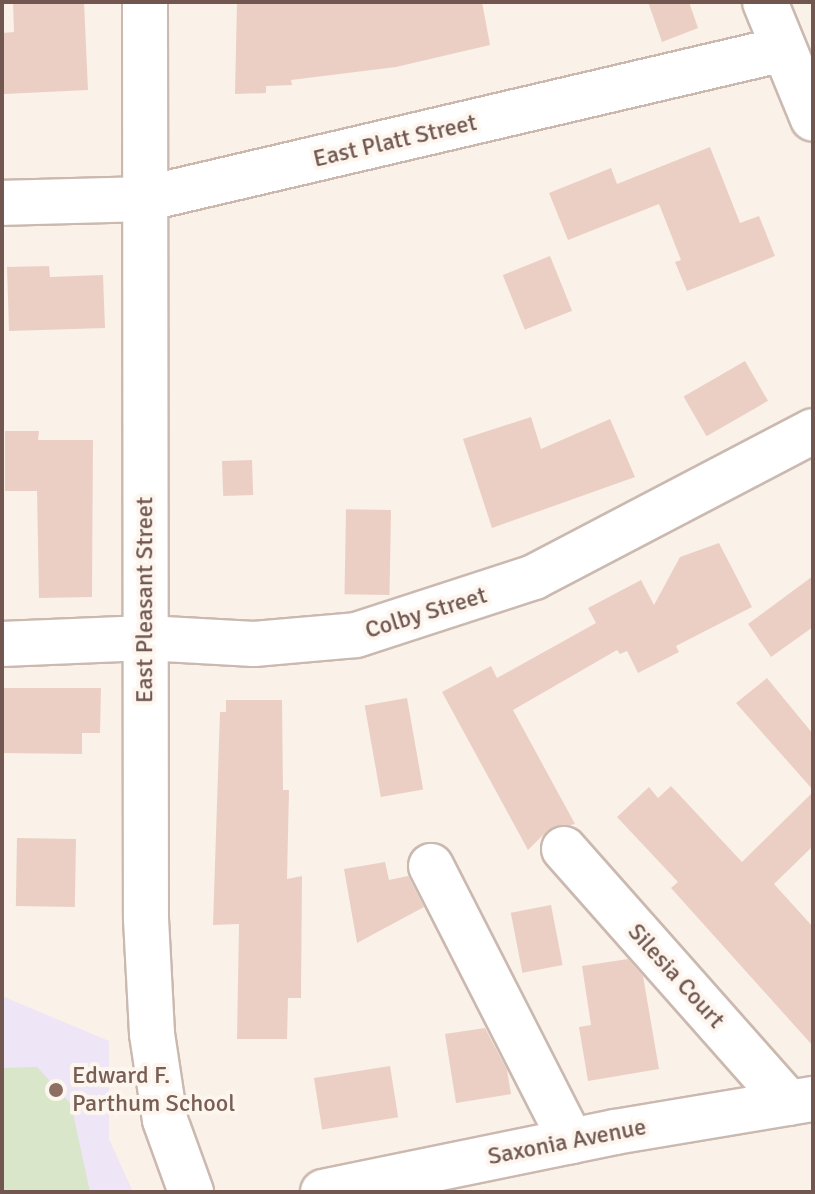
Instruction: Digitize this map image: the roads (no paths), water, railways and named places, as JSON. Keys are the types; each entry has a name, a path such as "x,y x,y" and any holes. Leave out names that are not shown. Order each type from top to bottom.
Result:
{"street":[{"name":"East Pleasant Street","path":"145,2 146,919 152,1034 165,1120 191,1192"},
{"path":"765,2 813,119"},
{"name":"East Platt Street","path":"2,203 144,199 784,49"},
{"name":"Colby Street","path":"2,644 146,638 302,641 356,635 424,617 534,577 813,431"},
{"name":"Silesia Court","path":"564,849 801,1101"},
{"path":"431,866 571,1141"},
{"name":"Saxonia Avenue","path":"323,1192 571,1141 801,1101"}],"place":[{"name":"Edward F. Parthum School","path":"56,1090"}]}
